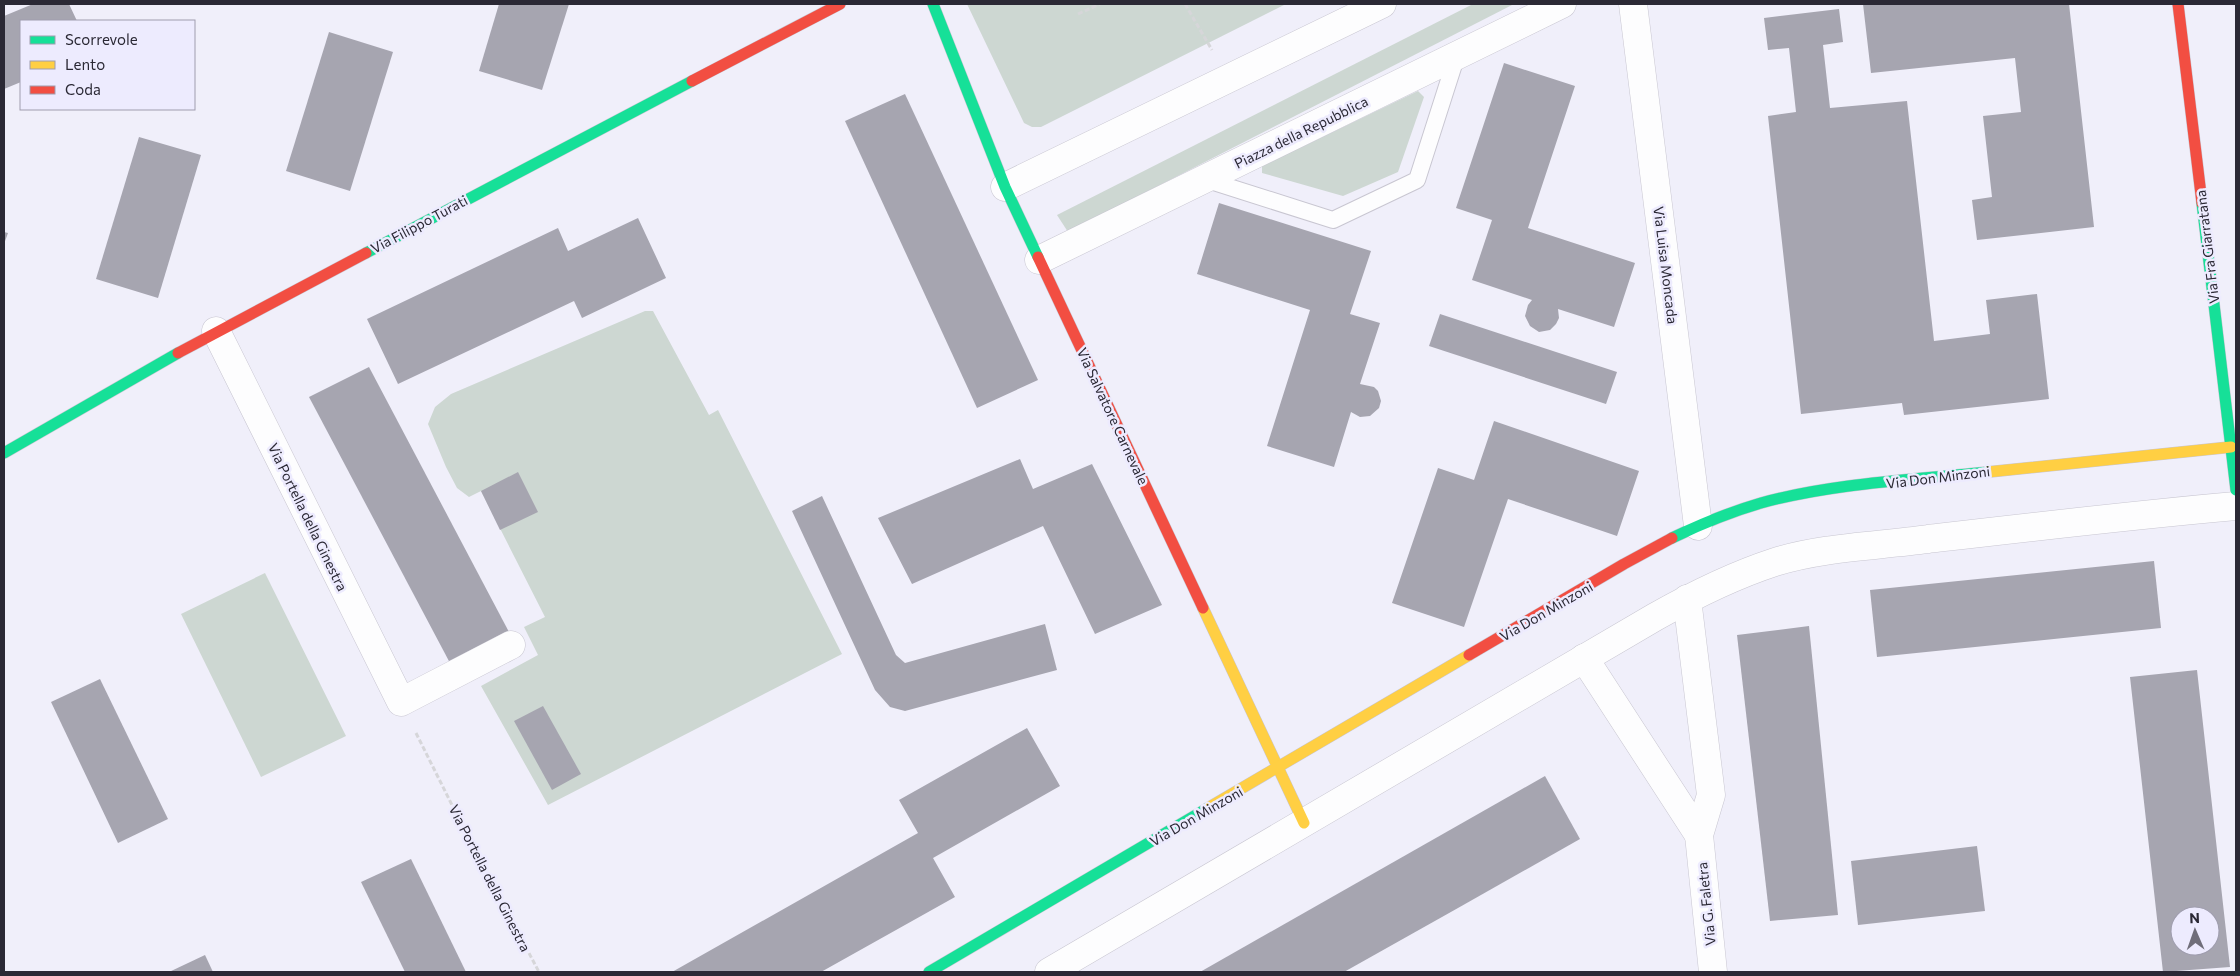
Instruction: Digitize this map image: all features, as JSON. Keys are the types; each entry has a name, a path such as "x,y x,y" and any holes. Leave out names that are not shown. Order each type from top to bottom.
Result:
{"street":[{"name":"Via Filippo Turati","path":"4,453 216,331 840,4"},
{"name":"Via Salvatore Carnevale","path":"933,4 1005,187 1304,823"},
{"path":"1005,187 1382,4"},
{"name":"Piazza della Repubblica","path":"1040,260 1562,4"},
{"name":"Via Luisa Moncada","path":"1633,4 1698,526"},
{"name":"Via Fra Giarratana","path":"2178,4 2236,490"},
{"name":"Via Portella della Ginestra","path":"216,331 401,702"},
{"name":"Via Don Minzoni","path":"928,972 1624,564 1698,526 1762,503 1814,493 2078,460 2231,447"},
{"path":"1049,972 1584,658 1687,599 1736,576 1777,562 1824,552 2086,520 2236,506"},
{"path":"1687,599 1711,795 1699,835"},
{"path":"401,702 511,645"},
{"path":"1584,658 1699,835"},
{"name":"Via G. Faletra","path":"1699,835 1712,972"}],"lane":[{"path":"1204,179 1333,220 1417,180 1457,55"}],"path":[{"path":"1078,14 1100,4"},
{"path":"1185,4 1228,79"},
{"name":"Via Portella della Ginestra","path":"401,702 475,851 539,972"}],"shaded area":[{"path":"967,4 1286,4 1041,127 1032,127 1024,123"},
{"path":"1473,4 1514,4 1068,232 1057,215"},
{"path":"1418,91 1424,97 1398,172 1343,196 1262,173 1262,166"},
{"path":"645,311 653,311 709,415 718,410 842,654 548,805 481,686 538,655 524,627 545,617 481,491 469,497 457,488 428,424 435,407 451,394"},
{"path":"265,573 346,736 261,777 181,614"}],"building":[{"path":"33,4 69,4 77,20 20,20 20,82 4,89 4,16"},
{"path":"499,4 569,4 542,90 479,71"},
{"path":"1863,4 2069,4 2094,227 1977,240 1972,200 1992,197 1983,116 2021,112 2015,58 1871,73"},
{"path":"1839,9 1843,42 1823,45 1830,108 1907,101 1934,341 1990,334 1986,300 2037,294 2049,399 1904,415 1902,403 1801,414 1768,116 1796,112 1789,48 1768,50 1764,18"},
{"path":"329,32 393,52 350,191 286,171"},
{"path":"1504,63 1575,86 1528,228 1635,263 1614,327 1558,309 1559,318 1556,324 1550,330 1539,332 1530,326 1525,316 1528,305 1532,300 1472,280 1492,220 1456,208"},
{"path":"905,94 1038,380 977,408 845,121"},
{"path":"139,137 201,155 158,298 96,279"},
{"path":"1219,203 1371,251 1350,314 1380,323 1360,384 1374,387 1378,391 1381,401 1379,408 1370,416 1360,417 1351,412 1334,467 1267,446 1310,310 1197,274"},
{"path":"638,218 666,278 582,318 574,301 398,384 367,319 558,228 568,251"},
{"path":"4,232 8,233 4,244"},
{"path":"1440,314 1617,372 1606,404 1429,346"},
{"path":"369,367 509,632 450,663 309,397"},
{"path":"1494,421 1639,471 1617,536 1508,499 1464,627 1392,603 1438,468 1474,480"},
{"path":"1020,459 1033,489 1092,464 1162,605 1095,634 1043,526 912,584 878,518"},
{"path":"518,472 538,512 500,530 481,491"},
{"path":"822,496 896,655 905,663 1045,624 1057,670 905,711 890,707 875,690 792,511"},
{"path":"2154,561 2161,628 1877,657 1870,590"},
{"path":"1809,626 1838,915 1770,921 1737,635"},
{"path":"2197,670 2230,967 2163,972 2130,677"},
{"path":"100,679 168,819 118,843 51,702"},
{"path":"543,706 581,774 552,790 514,721"},
{"path":"1027,728 1060,786 933,858 955,897 821,972 672,972 918,833 899,800"},
{"path":"1545,776 1580,839 1344,972 1200,972"},
{"path":"1977,846 1985,911 1858,925 1851,861"},
{"path":"411,859 466,972 405,972 361,882"},
{"path":"205,955 213,972 169,972"}],"traffic: fast":[{"path":"933,4 1005,187 1038,257"},
{"path":"366,253 692,81"},
{"path":"2202,203 2236,490"},
{"path":"4,453 178,353"},
{"path":"1672,538 1738,510 1789,496 1874,483 1988,472"},
{"path":"929,972 1208,808"}],"traffic: slow":[{"path":"1988,472 2231,447"},
{"path":"1203,608 1304,823"},
{"path":"1208,808 1469,655"}],"traffic: jam":[{"path":"692,81 840,4"},
{"path":"2178,4 2202,203"},
{"path":"178,353 366,253"},
{"path":"1038,257 1203,608"},
{"path":"1469,655 1672,538"}]}
